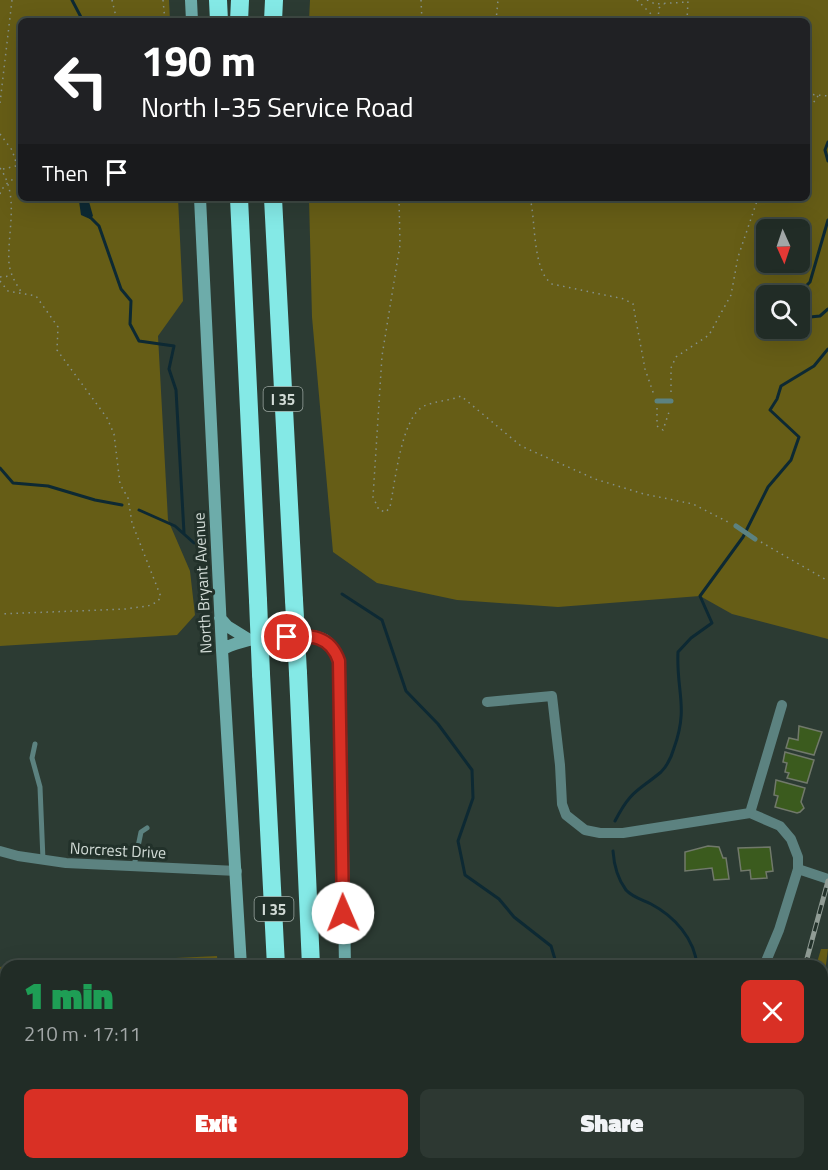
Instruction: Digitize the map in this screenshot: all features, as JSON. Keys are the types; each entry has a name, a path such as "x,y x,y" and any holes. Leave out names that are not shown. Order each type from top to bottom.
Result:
{"highway":[{"path":"218,0 219,18"},
{"path":"239,18 240,0"},
{"path":"273,18 274,0"},
{"name":"I 35","path":"239,201 276,960"},
{"name":"I 35","path":"273,201 311,960"}],"main road":[{"path":"191,0 192,18"},
{"name":"North Bryant Avenue","path":"200,201 220,618 241,960"},
{"path":"220,618 227,626 248,639"},
{"path":"222,650 230,644 248,639 316,636 329,644 339,661 345,960"}],"street":[{"path":"487,702 552,696 562,804 567,815 585,830 600,833 623,833 750,813 780,826 791,839 798,856 798,869 779,930 766,960"},
{"path":"750,813 782,705"},
{"name":"Norcrest Drive","path":"0,851 43,860 237,871"},
{"path":"798,869 828,879"}],"lane":[{"path":"657,401 671,401"},
{"path":"736,526 755,539"},
{"path":"35,744 32,758 40,787 43,860"},
{"path":"134,866 141,832 147,828"}],"path":[{"path":"0,102 12,0"},
{"path":"112,0 116,18"},
{"path":"163,0 165,18"},
{"path":"422,0 422,18"},
{"path":"496,18 498,0"},
{"path":"637,0 655,18"},
{"path":"646,0 664,4 688,1 687,18"},
{"path":"657,18 656,14 664,4"},
{"path":"810,95 828,96"},
{"path":"810,108 818,96"},
{"path":"0,134 12,150 18,170"},
{"path":"16,165 1,169 9,181 12,201 9,262 12,276 22,294"},
{"path":"0,194 1,189 9,181 18,178"},
{"path":"399,201 398,259 388,309 379,391 373,497 379,510 386,512 390,507 404,438 414,413 423,406 460,396 521,446 595,479 644,494 693,504 736,526"},
{"path":"530,201 540,266 546,279 552,284 624,299 633,304 645,369 657,401 657,426 663,430 671,401 672,368 676,357 709,335 731,295 738,257 757,201"},
{"path":"0,277 12,276"},
{"path":"0,281 8,291 36,296 58,327 57,350 110,424 116,443 116,470 120,484 128,498 132,523 161,597 157,602 148,606 125,609 0,614"},
{"path":"755,539 828,581"}],"shaded area":[{"path":"0,0 169,0 170,18 18,18 18,201 178,201 183,301 158,336 168,520 190,571 195,615 177,635 0,646"},
{"path":"310,0 828,0 828,639 732,614 700,596 558,607 457,600 377,583 333,552 312,317 309,201 810,201 810,18 309,18"},
{"path":"821,949 828,949 827,960 818,960"},
{"path":"217,956 217,960 134,960"}],"water":[{"path":"79,201 89,201 93,216 90,219 81,215"}],"building":[{"path":"799,726 822,732 814,755 786,748 789,738 798,740"},
{"path":"785,752 814,760 807,783 787,778 789,773 785,772 787,763 783,762"},
{"path":"776,780 805,788 801,802 804,808 800,812 775,807 778,796 774,795"},
{"path":"708,846 719,847 723,858 726,858 729,879 714,880 712,868 685,871 685,852"},
{"path":"770,847 773,871 766,872 767,878 751,879 750,870 741,871 738,848"}],"waterway":[{"path":"72,0 81,18"},
{"path":"828,142 825,150 828,161"},
{"path":"89,216 99,226 121,289 131,301 130,324 139,341 174,346 169,369 176,390 184,533"},
{"path":"807,285 810,282 828,220"},
{"path":"810,317 820,316 828,309"},
{"path":"615,821 630,797 661,772 672,754 681,721 678,652 691,638 712,623 700,596 743,537 768,487 791,460 799,437 770,410 781,386 814,366 828,349"},
{"path":"0,468 13,483 48,486 95,500 122,505"},
{"path":"139,510 175,526 194,543"},
{"path":"342,594 382,620 406,691 438,724 472,770 473,798 458,841 465,875 499,899 514,917 551,946 555,960"},
{"path":"613,851 617,872 626,890 668,915 682,929 688,938 696,960"}],"railway":[{"path":"807,960 828,881"}],"route":[{"path":"287,637 307,635 323,639 333,648 339,661 343,913"}]}
